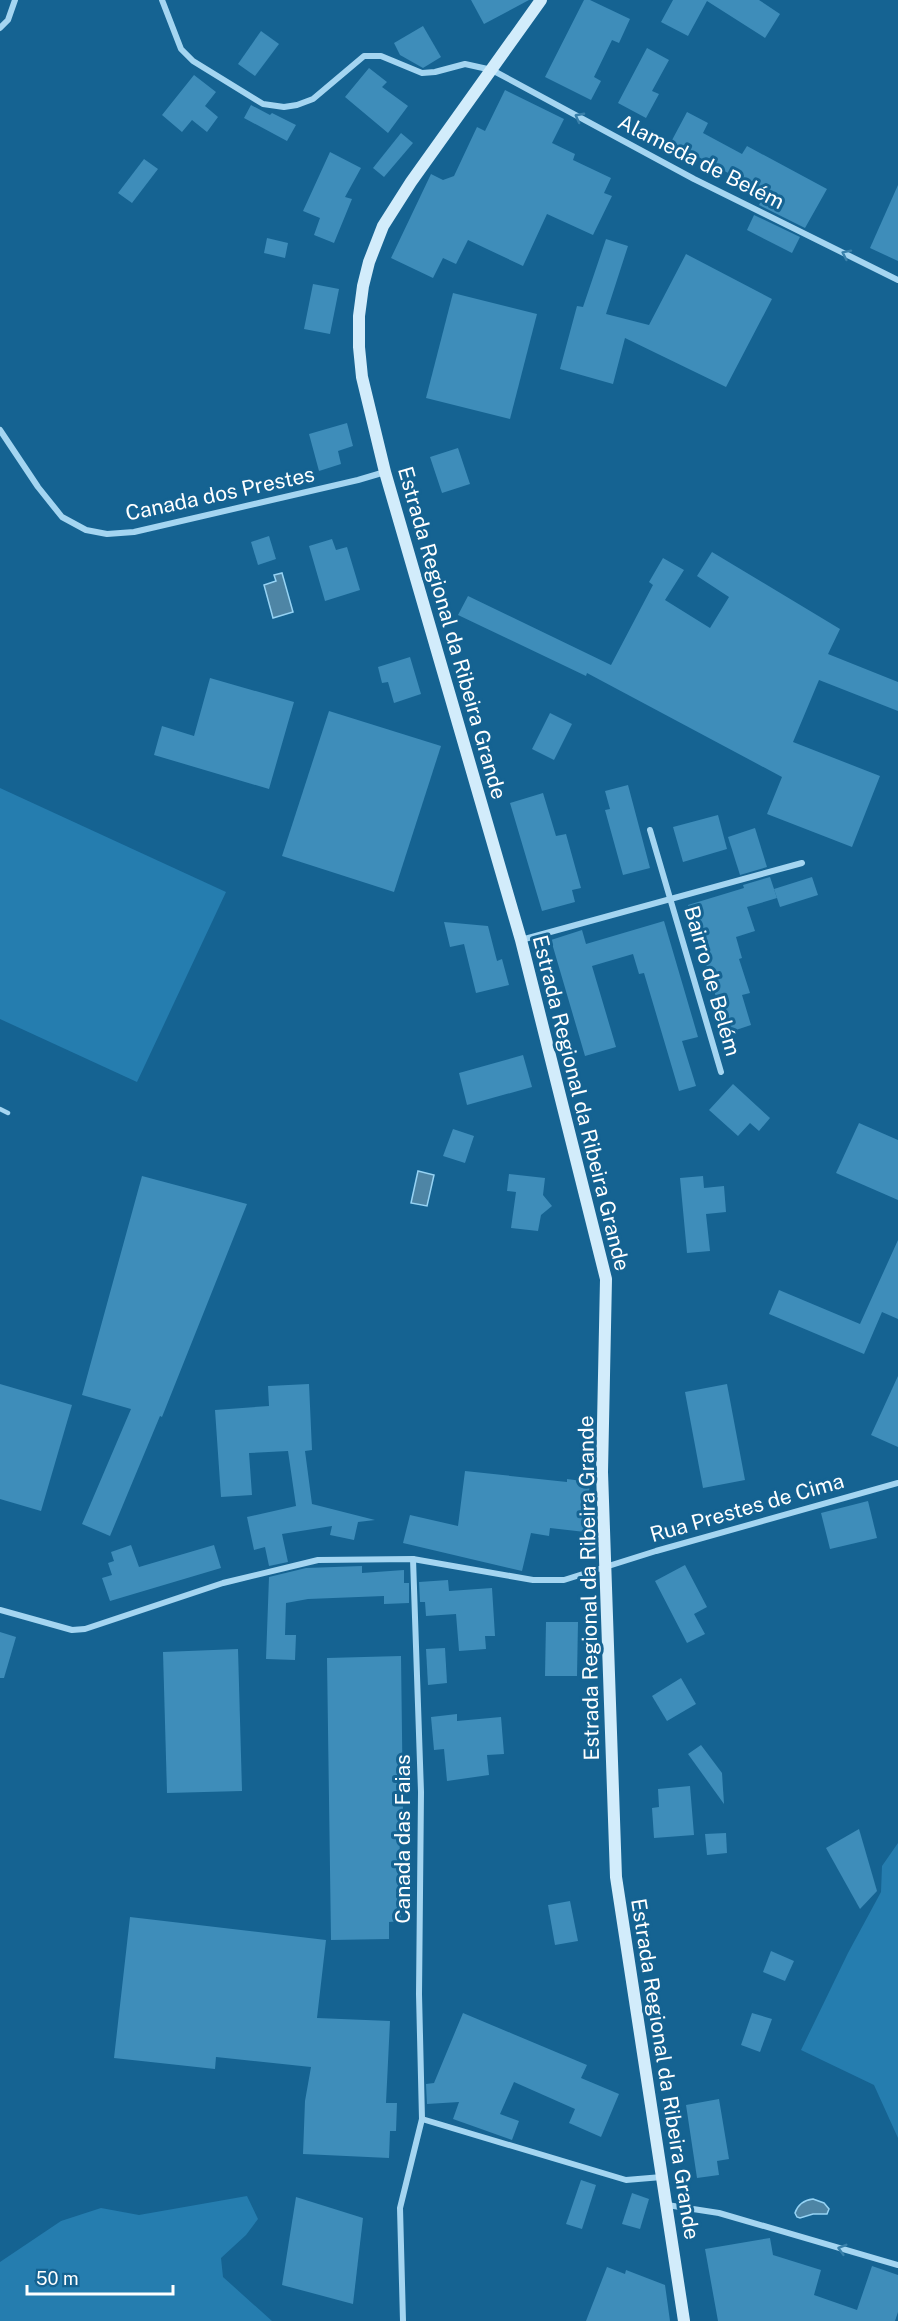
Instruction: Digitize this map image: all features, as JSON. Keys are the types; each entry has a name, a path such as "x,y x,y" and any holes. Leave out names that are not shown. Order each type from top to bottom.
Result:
{"main road":[{"name":"Estrada Regional da Ribeira Grande","path":"541,0 411,182 383,226 369,261 359,316 359,347 362,377 385,472 521,940 606,1279 602,1472 616,1878 684,2321"}],"street":[{"path":"0,28 8,20 15,0"},
{"name":"Alameda de Belém","path":"162,0 181,49 193,61 263,104 284,107 313,99 354,63 364,56 373,54 422,73 465,64 492,70 694,179 898,279"},
{"name":"Canada dos Prestes","path":"0,430 38,487 62,517 86,530 107,534 134,532 385,472"},
{"name":"Bairro de Belém","path":"650,830 721,1072"},
{"name":"Bairro de Belém","path":"521,940 802,863"},
{"name":"Rua Prestes de Cima","path":"0,1610 72,1630 85,1629 223,1583 318,1560 413,1559 533,1580 564,1580 898,1483"},
{"name":"Canada das Faias","path":"403,2321 400,2208 422,2119 419,1994 421,1792 413,1559"},
{"path":"422,2119 626,2181 662,2177"},
{"path":"666,2205 719,2212 898,2265"}],"lane":[{"path":"0,1109 8,1113"}],"shaded area":[{"path":"282,573 293,612 273,618 264,585 276,581 274,575"},
{"path":"0,788 226,892 137,1082 0,1019"},
{"path":"418,1171 434,1175 427,1206 411,1203"},
{"path":"898,1843 898,2138 874,2085 801,2050 848,1953 881,1892 882,1866"},
{"path":"247,2196 258,2219 246,2235 221,2258 223,2277 272,2321 0,2321 0,2262 61,2221 101,2208 139,2215"},
{"path":"813,2199 824,2203 829,2209 827,2214 797,2217 795,2213 800,2205 804,2201"}],"building":[{"path":"471,0 529,0 484,24"},
{"path":"584,0 590,0 630,19 619,43 612,40 594,77 601,81 591,100 545,77"},
{"path":"673,0 759,0 780,14 765,38 707,1 688,36 661,22"},
{"path":"423,26 441,57 423,68 400,55 394,43"},
{"path":"261,31 279,44 255,76 238,64"},
{"path":"647,48 669,60 652,91 659,94 646,118 618,103"},
{"path":"369,68 387,82 382,87 408,106 388,133 345,97"},
{"path":"194,75 216,92 205,106 218,117 207,132 192,120 182,132 162,115"},
{"path":"505,90 564,119 552,143 575,154 573,160 611,178 604,193 612,196 593,235 547,214 523,266 468,240 456,264 443,258 433,278 391,258 431,174 443,180 454,176 477,127 485,131"},
{"path":"251,105 296,125 287,141 244,118"},
{"path":"687,112 708,123 703,133 742,154 747,146 827,189 805,228 759,205 765,193 671,142"},
{"path":"401,133 413,143 384,177 373,168"},
{"path":"330,152 361,168 345,197 352,199 334,243 314,235 320,218 303,211"},
{"path":"144,159 158,169 132,203 118,193"},
{"path":"898,185 898,261 870,248"},
{"path":"754,215 800,237 792,253 747,230"},
{"path":"267,238 288,243 285,258 264,253"},
{"path":"606,239 628,246 606,314 649,325 686,254 772,299 726,387 625,338 613,384 560,369 577,306 583,307"},
{"path":"313,284 339,289 330,334 304,329"},
{"path":"453,293 537,314 510,419 426,398"},
{"path":"347,423 353,446 338,451 341,464 319,471 309,434"},
{"path":"458,448 470,484 442,493 430,457"},
{"path":"269,536 276,559 258,565 251,542"},
{"path":"332,539 336,550 347,547 360,590 325,601 309,546"},
{"path":"712,552 840,629 828,654 898,682 898,711 819,680 793,742 880,776 852,847 767,814 782,777 587,673 586,676 458,615 468,596 611,665 653,585 649,582 663,558 684,570 665,600 710,628 729,597 697,576"},
{"path":"410,657 421,694 394,703 388,682 382,683 378,667"},
{"path":"210,678 294,702 269,789 154,755 162,726 194,736"},
{"path":"329,711 441,746 394,892 282,856"},
{"path":"550,713 572,724 554,760 532,749"},
{"path":"628,785 650,868 623,875 605,810 610,809 605,791"},
{"path":"543,793 556,836 566,834 581,888 572,890 575,902 542,911 510,803"},
{"path":"718,815 727,849 683,862 673,827"},
{"path":"755,828 767,867 740,875 728,837"},
{"path":"770,877 777,898 747,907 755,931 736,937 742,958 739,959 750,993 742,995 751,1025 727,1033 688,905 744,888 743,885"},
{"path":"812,877 818,895 780,907 774,889"},
{"path":"664,921 698,1037 682,1041 696,1086 679,1091 644,973 639,974 633,954 592,966 616,1047 585,1056 551,940 582,930 586,944"},
{"path":"444,922 488,926 497,961 502,959 509,985 476,993 464,944 450,947"},
{"path":"523,1055 532,1087 467,1105 459,1073"},
{"path":"733,1084 770,1118 759,1131 750,1123 738,1136 709,1110"},
{"path":"859,1123 898,1140 898,1200 836,1173"},
{"path":"453,1129 474,1136 465,1163 443,1156"},
{"path":"509,1174 545,1178 543,1195 552,1206 541,1215 538,1231 511,1228 516,1192 507,1191"},
{"path":"142,1176 247,1204 162,1417 160,1416 110,1536 82,1524 131,1409 82,1395"},
{"path":"703,1176 704,1188 724,1186 726,1212 706,1214 710,1251 687,1253 680,1178"},
{"path":"898,1240 898,1319 882,1312 864,1354 769,1314 779,1290 860,1324"},
{"path":"898,1376 898,1447 871,1435"},
{"path":"0,1384 72,1405 41,1511 0,1499"},
{"path":"309,1384 312,1450 305,1451 312,1504 375,1520 358,1522 354,1540 330,1535 332,1526 282,1534 288,1562 269,1566 265,1547 254,1550 247,1517 296,1506 288,1451 249,1453 252,1495 221,1497 215,1410 269,1406 268,1386"},
{"path":"727,1384 745,1480 703,1488 685,1392"},
{"path":"465,1471 567,1482 567,1479 590,1482 585,1532 550,1528 549,1536 531,1533 522,1571 403,1543 410,1515 458,1526"},
{"path":"868,1501 877,1538 830,1549 821,1513"},
{"path":"131,1545 139,1567 214,1545 221,1568 110,1601 102,1578 112,1575 108,1563 114,1561 111,1552"},
{"path":"685,1565 707,1607 694,1614 705,1634 687,1643 655,1581"},
{"path":"362,1566 362,1573 404,1570 404,1583 409,1583 409,1603 384,1604 384,1596 308,1599 286,1603 285,1635 296,1635 295,1660 266,1659 269,1577 306,1568"},
{"path":"448,1580 449,1591 492,1588 495,1636 485,1636 486,1649 459,1651 456,1614 426,1616 425,1602 420,1602 419,1582"},
{"path":"546,1622 578,1622 577,1676 545,1676"},
{"path":"0,1632 16,1637 4,1678 0,1678"},
{"path":"445,1648 447,1683 428,1685 426,1649"},
{"path":"238,1649 242,1791 167,1793 163,1652"},
{"path":"401,1656 403,1811 399,1811 401,1921 389,1922 389,1939 331,1940 327,1658"},
{"path":"681,1678 696,1704 667,1721 652,1696"},
{"path":"457,1714 457,1721 501,1717 504,1754 487,1755 489,1775 447,1781 444,1749 434,1750 431,1717"},
{"path":"701,1745 722,1773 724,1804 688,1754"},
{"path":"690,1786 694,1835 654,1838 652,1808 659,1807 658,1789"},
{"path":"859,1829 877,1891 860,1909 826,1848"},
{"path":"726,1833 727,1853 707,1855 705,1834"},
{"path":"570,1901 578,1941 555,1945 548,1905"},
{"path":"130,1917 326,1940 317,2018 390,2021 386,2103 397,2103 396,2131 390,2131 389,2158 303,2154 305,2101 311,2067 216,2057 215,2069 114,2058"},
{"path":"771,1951 794,1961 785,1981 763,1972"},
{"path":"463,2013 587,2065 581,2078 619,2094 601,2137 569,2123 575,2109 514,2082 500,2114 519,2121 512,2140 453,2119 459,2102 427,2104 426,2084 434,2083"},
{"path":"752,2013 772,2019 760,2052 741,2045"},
{"path":"719,2099 729,2159 717,2161 719,2175 697,2178 686,2105"},
{"path":"581,2180 596,2185 582,2229 566,2224"},
{"path":"632,2193 649,2199 640,2229 622,2224"},
{"path":"296,2197 363,2218 353,2304 282,2285"},
{"path":"770,2238 773,2255 821,2270 814,2295 857,2310 872,2266 898,2275 898,2312 895,2321 718,2321 705,2249"},
{"path":"607,2267 625,2274 626,2270 665,2285 670,2321 586,2321"}]}
